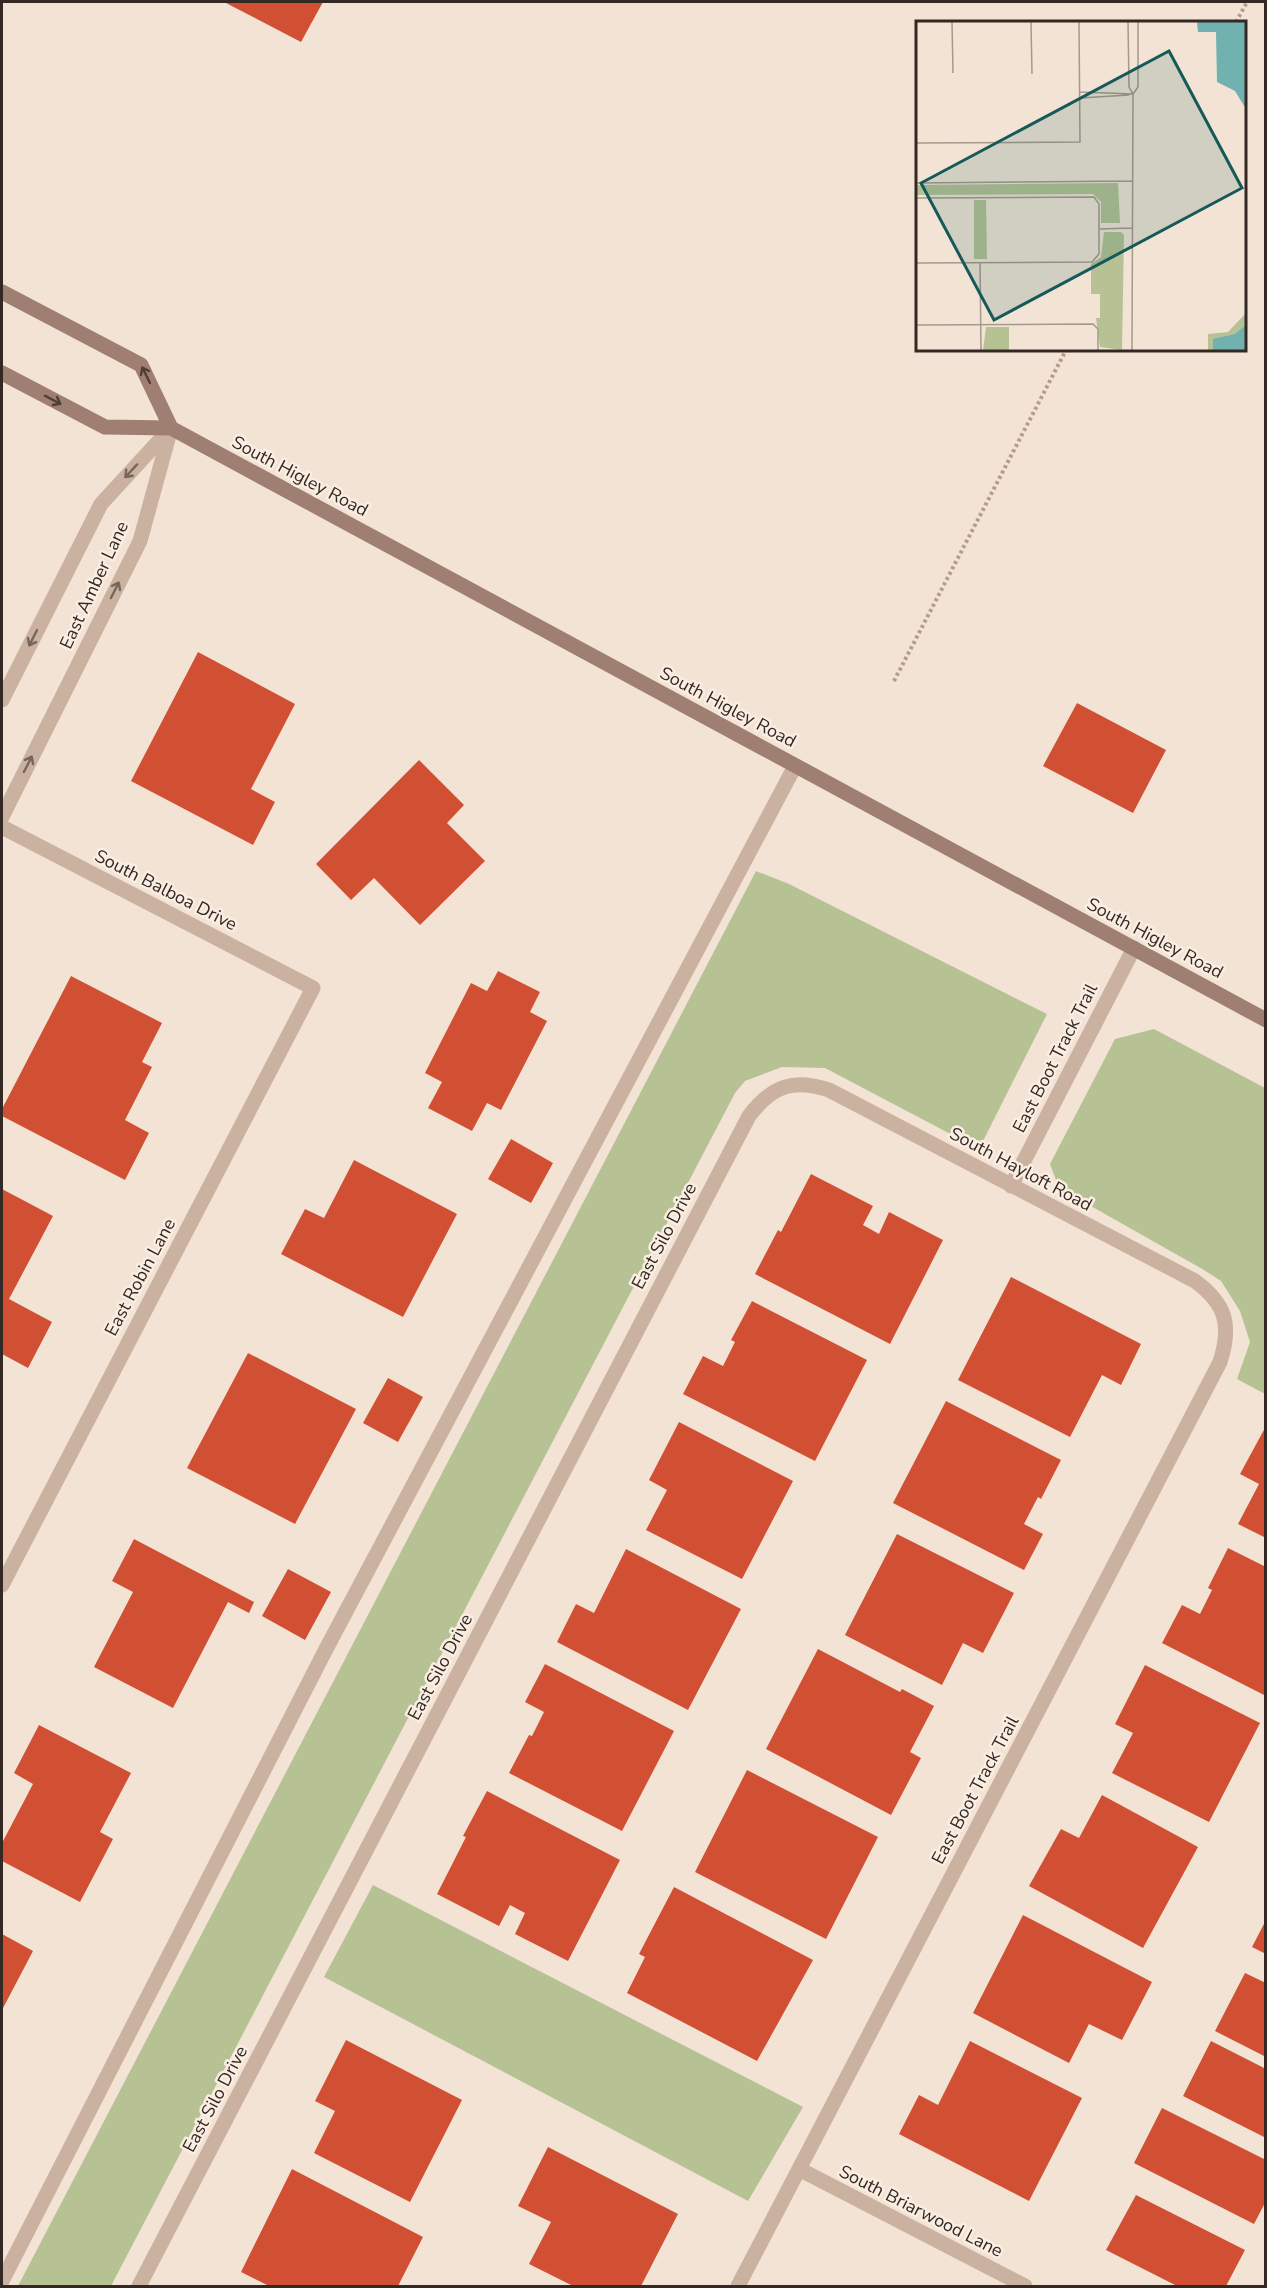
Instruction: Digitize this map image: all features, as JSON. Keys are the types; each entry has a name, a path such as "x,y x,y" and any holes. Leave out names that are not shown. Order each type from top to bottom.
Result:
{"main road":[{"path":"2,292 141,365 171,428"},
{"name":"South Higley Road","path":"2,373 105,427 171,428 1266,1020"}],"street":[{"name":"East Amber Lane","path":"2,700 100,504 171,428"},
{"name":"East Amber Lane","path":"2,816 140,541 171,428"},
{"path":"2,2280 325,1651 795,765"},
{"name":"South Balboa Drive","path":"2,827 313,988"},
{"name":"East Boot Track Trail","path":"1011,1186 1134,948"},
{"name":"East Robin Lane","path":"2,1585 313,988"},
{"name":"South Hayloft Road","path":"793,1084 811,1085 829,1090 1195,1281 1210,1293 1221,1308"},
{"name":"East Silo Drive","path":"139,2286 749,1116 760,1101 775,1090 793,1084"},
{"name":"East Boot Track Trail","path":"738,2286 1220,1362 1226,1344 1226,1326 1221,1308"},
{"name":"South Briarwood Lane","path":"799,2169 1024,2286"}],"path":[{"path":"1237,21 1247,2"},
{"path":"894,681 1065,351"}],"green space":[{"path":"756,871 789,884 1047,1014 979,1149 825,1068 782,1067 745,1081 735,1093 111,2286 18,2286"},
{"path":"1154,1029 1265,1088 1265,1394 1237,1379 1250,1342 1240,1311 1221,1281 1059,1188 1050,1164 1115,1039"},
{"path":"373,1885 803,2107 748,2201 324,1977"}],"building":[{"path":"224,2 323,2 301,42"},
{"path":"198,652 295,704 251,789 275,802 253,845 131,781"},
{"path":"1077,703 1166,750 1133,813 1043,766"},
{"path":"419,760 464,805 447,823 485,861 420,925 374,878 351,900 316,864"},
{"path":"498,971 540,992 530,1012 547,1021 501,1110 487,1103 472,1131 428,1108 442,1082 425,1073 471,983 487,991"},
{"path":"71,976 162,1023 142,1062 152,1067 125,1120 149,1133 125,1180 2,1116 2,1109"},
{"path":"511,1139 553,1163 531,1203 488,1179"},
{"path":"354,1160 457,1214 403,1317 281,1254 305,1209 324,1218"},
{"path":"811,1174 873,1206 863,1225 879,1234 889,1212 943,1240 890,1344 755,1274 778,1230 781,1232"},
{"path":"2,1189 53,1216 9,1299 52,1322 28,1368 2,1354"},
{"path":"1011,1277 1141,1344 1121,1385 1102,1375 1070,1437 958,1380"},
{"path":"752,1301 867,1360 815,1461 683,1394 703,1356 723,1366 735,1342 731,1340"},
{"path":"248,1353 356,1409 295,1524 187,1468"},
{"path":"388,1378 423,1397 398,1442 363,1423"},
{"path":"946,1401 1061,1460 1041,1499 1038,1497 1024,1524 1043,1534 1024,1570 893,1503"},
{"path":"679,1422 793,1481 742,1579 646,1530 667,1490 649,1480"},
{"path":"1266,1426 1266,1538 1238,1524 1259,1484 1240,1474"},
{"path":"897,1534 1014,1593 983,1653 963,1643 942,1685 845,1635"},
{"path":"134,1539 254,1602 249,1613 228,1602 173,1708 94,1667 133,1592 112,1581"},
{"path":"1228,1548 1266,1567 1266,1696 1162,1643 1182,1605 1200,1614 1212,1590 1208,1588"},
{"path":"626,1549 741,1609 688,1710 557,1642 576,1604 594,1613"},
{"path":"288,1569 331,1592 305,1640 262,1616"},
{"path":"818,1649 900,1692 902,1689 934,1706 910,1752 921,1758 891,1815 766,1749"},
{"path":"545,1664 674,1731 622,1831 509,1773 544,1712 525,1702"},
{"path":"1145,1665 1260,1723 1209,1822 1112,1773 1133,1733 1115,1724"},
{"path":"39,1725 131,1773 100,1832 113,1839 80,1902 2,1861 2,1843 33,1784 14,1773"},
{"path":"747,1770 878,1837 826,1939 695,1872"},
{"path":"487,1791 620,1860 568,1961 515,1934 525,1913 510,1905 499,1926 437,1894 466,1837 463,1836"},
{"path":"1102,1795 1198,1847 1143,1948 1029,1886 1061,1829 1079,1838"},
{"path":"674,1887 813,1960 757,2061 627,1993 645,1957 639,1954"},
{"path":"1023,1915 1152,1982 1122,2040 1089,2024 1069,2063 973,2013"},
{"path":"1266,1920 1266,1954 1252,1947"},
{"path":"2,1934 33,1951 2,2010"},
{"path":"1245,1973 1266,1983 1266,2057 1215,2031"},
{"path":"346,2040 462,2100 410,2202 314,2153 335,2111 315,2101"},
{"path":"970,2041 1082,2098 1029,2201 899,2134 919,2095 938,2105"},
{"path":"1211,2041 1266,2069 1266,2138 1183,2096"},
{"path":"1162,2108 1266,2160 1266,2201 1254,2224 1134,2163"},
{"path":"548,2147 678,2214 641,2286 573,2286 529,2264 551,2222 518,2206"},
{"path":"292,2169 423,2237 398,2286 269,2286 241,2272"},
{"path":"1136,2195 1245,2250 1226,2286 1177,2286 1106,2250"}]}
